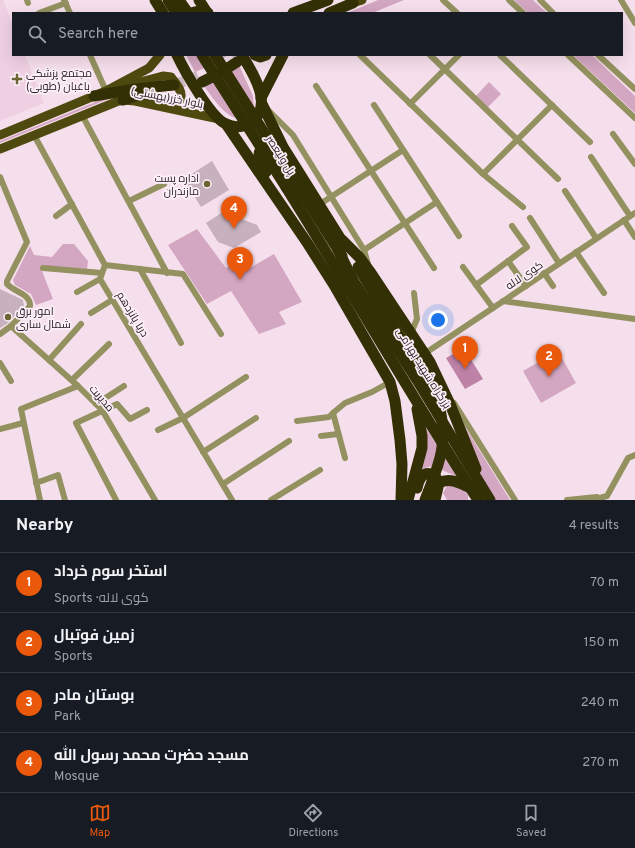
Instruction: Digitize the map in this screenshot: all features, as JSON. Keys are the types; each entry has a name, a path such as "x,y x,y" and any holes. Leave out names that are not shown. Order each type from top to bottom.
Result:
{"highway":[{"path":"155,0 162,12"},
{"path":"168,0 175,12"},
{"path":"179,0 187,12"},
{"path":"199,0 207,12"},
{"path":"296,12 328,0"},
{"path":"310,12 333,0"},
{"path":"332,12 358,2"},
{"path":"340,12 358,2"},
{"path":"194,12 207,12"},
{"path":"178,56 196,90 223,122 308,244 334,284 390,382 395,401 400,440 402,464 401,500"},
{"name":"پل ولیعصر","path":"203,56 290,184 340,245"},
{"name":"پل ولیعصر","path":"216,56 290,184 337,269"},
{"path":"223,122 242,126 251,122 258,115 262,101 283,56"},
{"path":"200,79 220,73 237,58 257,82 262,101 283,147 320,204 340,245 429,379 438,401 442,420 442,447 435,482 425,500"},
{"path":"94,96 135,89 176,87 123,100"},
{"path":"283,147 274,142 266,143 258,152 260,162 308,244"},
{"path":"340,245 360,258 411,333 438,377 474,462 477,495"},
{"name":"بزرگراه شهید بهرامی","path":"340,245 354,282 416,380 477,495"},
{"name":"بزرگراه شهید بهرامی","path":"337,269 388,354 477,495 490,500"},
{"path":"334,284 388,354"},
{"path":"408,500 422,448 422,436 418,412 411,391"},
{"path":"414,500 419,479 422,475 430,474 437,478 435,482 435,500"},
{"path":"435,482 446,480 461,483 477,495"}],"main road":[{"name":"بلوار خزر(بهشتی)","path":"0,134 106,91 149,68 159,56"},
{"path":"120,83 140,82 169,75 173,79 182,96 180,100 174,101 136,101"},
{"name":"بلوار خزر(بهشتی)","path":"0,149 82,115 123,100 136,101 223,122"}],"street":[{"path":"443,0 456,12"},
{"path":"509,0 522,12"},
{"path":"540,0 553,12"},
{"path":"621,0 635,23"},
{"path":"41,12 65,1 70,12"},
{"path":"90,56 106,91"},
{"path":"361,56 483,174 523,207"},
{"path":"431,56 558,179"},
{"path":"410,104 458,56"},
{"path":"501,56 590,142"},
{"path":"569,56 635,118"},
{"path":"599,56 635,90"},
{"path":"316,86 434,268"},
{"path":"262,101 293,135 364,250 371,273"},
{"path":"374,105 459,236"},
{"path":"483,174 552,105"},
{"path":"82,115 167,272"},
{"path":"613,134 635,164"},
{"path":"34,135 105,265 101,276 77,292"},
{"path":"320,204 404,150"},
{"path":"591,157 633,214"},
{"path":"0,178 27,242 7,281 7,284 28,298 30,302 30,306 11,326 0,334"},
{"path":"129,201 164,184"},
{"path":"565,191 596,238"},
{"path":"364,250 437,202"},
{"path":"56,216 72,204"},
{"name":"کوی لاله","path":"424,354 633,214"},
{"path":"530,218 559,264"},
{"path":"624,220 635,237"},
{"path":"476,285 527,247 512,226"},
{"path":"576,252 604,293"},
{"path":"508,261 526,286"},
{"path":"105,265 183,274 221,334"},
{"path":"463,267 492,308"},
{"path":"43,268 101,276"},
{"path":"140,269 181,343"},
{"path":"544,273 553,286"},
{"name":"دریا پانزدهم","path":"101,276 112,300 232,500"},
{"path":"411,333 417,319 414,293"},
{"path":"91,312 112,300"},
{"path":"503,301 635,319"},
{"path":"49,360 81,324"},
{"name":"مدیریت","path":"11,326 72,380 102,410 155,500"},
{"path":"72,380 109,344"},
{"path":"0,362 2,370 12,381"},
{"path":"158,430 183,418 246,377"},
{"path":"438,377 515,500"},
{"path":"298,421 329,417 345,403 372,392 390,382"},
{"path":"40,500 20,411 22,408 78,386"},
{"path":"96,404 124,386"},
{"path":"116,500 76,423 117,404 130,419 147,410"},
{"path":"333,413 345,458"},
{"path":"203,452 256,418"},
{"path":"0,429 23,423"},
{"path":"321,436 338,434"},
{"path":"223,484 289,440"},
{"path":"608,498 628,458 635,455"},
{"path":"271,500 320,470"},
{"path":"36,483 58,476 65,500"},
{"path":"281,494 285,500"},
{"path":"567,500 608,498"},
{"path":"593,500 608,498"}],"shaded area":[{"name":"مجتمع پزشکی باغبان (طوبی)","path":"0,0 3,0 12,22 12,56 25,56 44,103 0,121"},
{"path":"378,0 404,0 374,12 349,12"},
{"path":"514,0 533,0 546,12 527,12"},
{"path":"187,56 226,56 214,64 195,72"},
{"path":"574,56 593,56 635,96 635,113"},
{"path":"239,65 253,96 254,108 241,118 236,118 225,112 203,85"},
{"path":"489,82 501,94 487,108 475,97"},
{"path":"110,96 111,98 0,143 0,141"},
{"path":"197,229 226,268 241,258 248,269 274,254 302,302 279,312 286,324 259,334 231,291 207,304 168,245"},
{"path":"63,244 74,244 88,261 87,269 40,266 53,299 36,305 31,294 15,285 13,280 30,246 34,255 52,257"},
{"path":"464,348 483,379 465,389 446,358"},
{"path":"558,351 576,383 541,403 523,371"},
{"path":"457,414 510,500 494,500 486,488"},
{"path":"426,428 456,476 432,466 421,469"},
{"path":"447,486 459,486 468,495 468,500 447,500 443,493"}],"building":[{"name":"اداره پست مازندران","path":"212,161 229,190 201,207 184,179"},
{"path":"223,212 257,225 261,232 234,248 218,242 206,223"},
{"name":"امور برق شمال ساری","path":"0,289 23,300 24,306 8,323 0,328"}],"tunnel":[{"path":"174,85 198,76"}],"place":[{"name":"مجتمع پزشکی باغبان (طوبی)","path":"17,79"},
{"name":"اداره پست مازندران","path":"207,184"},
{"name":"مسجد حضرت محمد رسول الله","path":"234,229"},
{"name":"بوستان مادر","path":"240,280"},
{"name":"امور برق شمال ساری","path":"8,317"},
{"name":"استخر سوم خرداد","path":"465,369"},
{"name":"زمین فوتبال","path":"549,377"}]}
